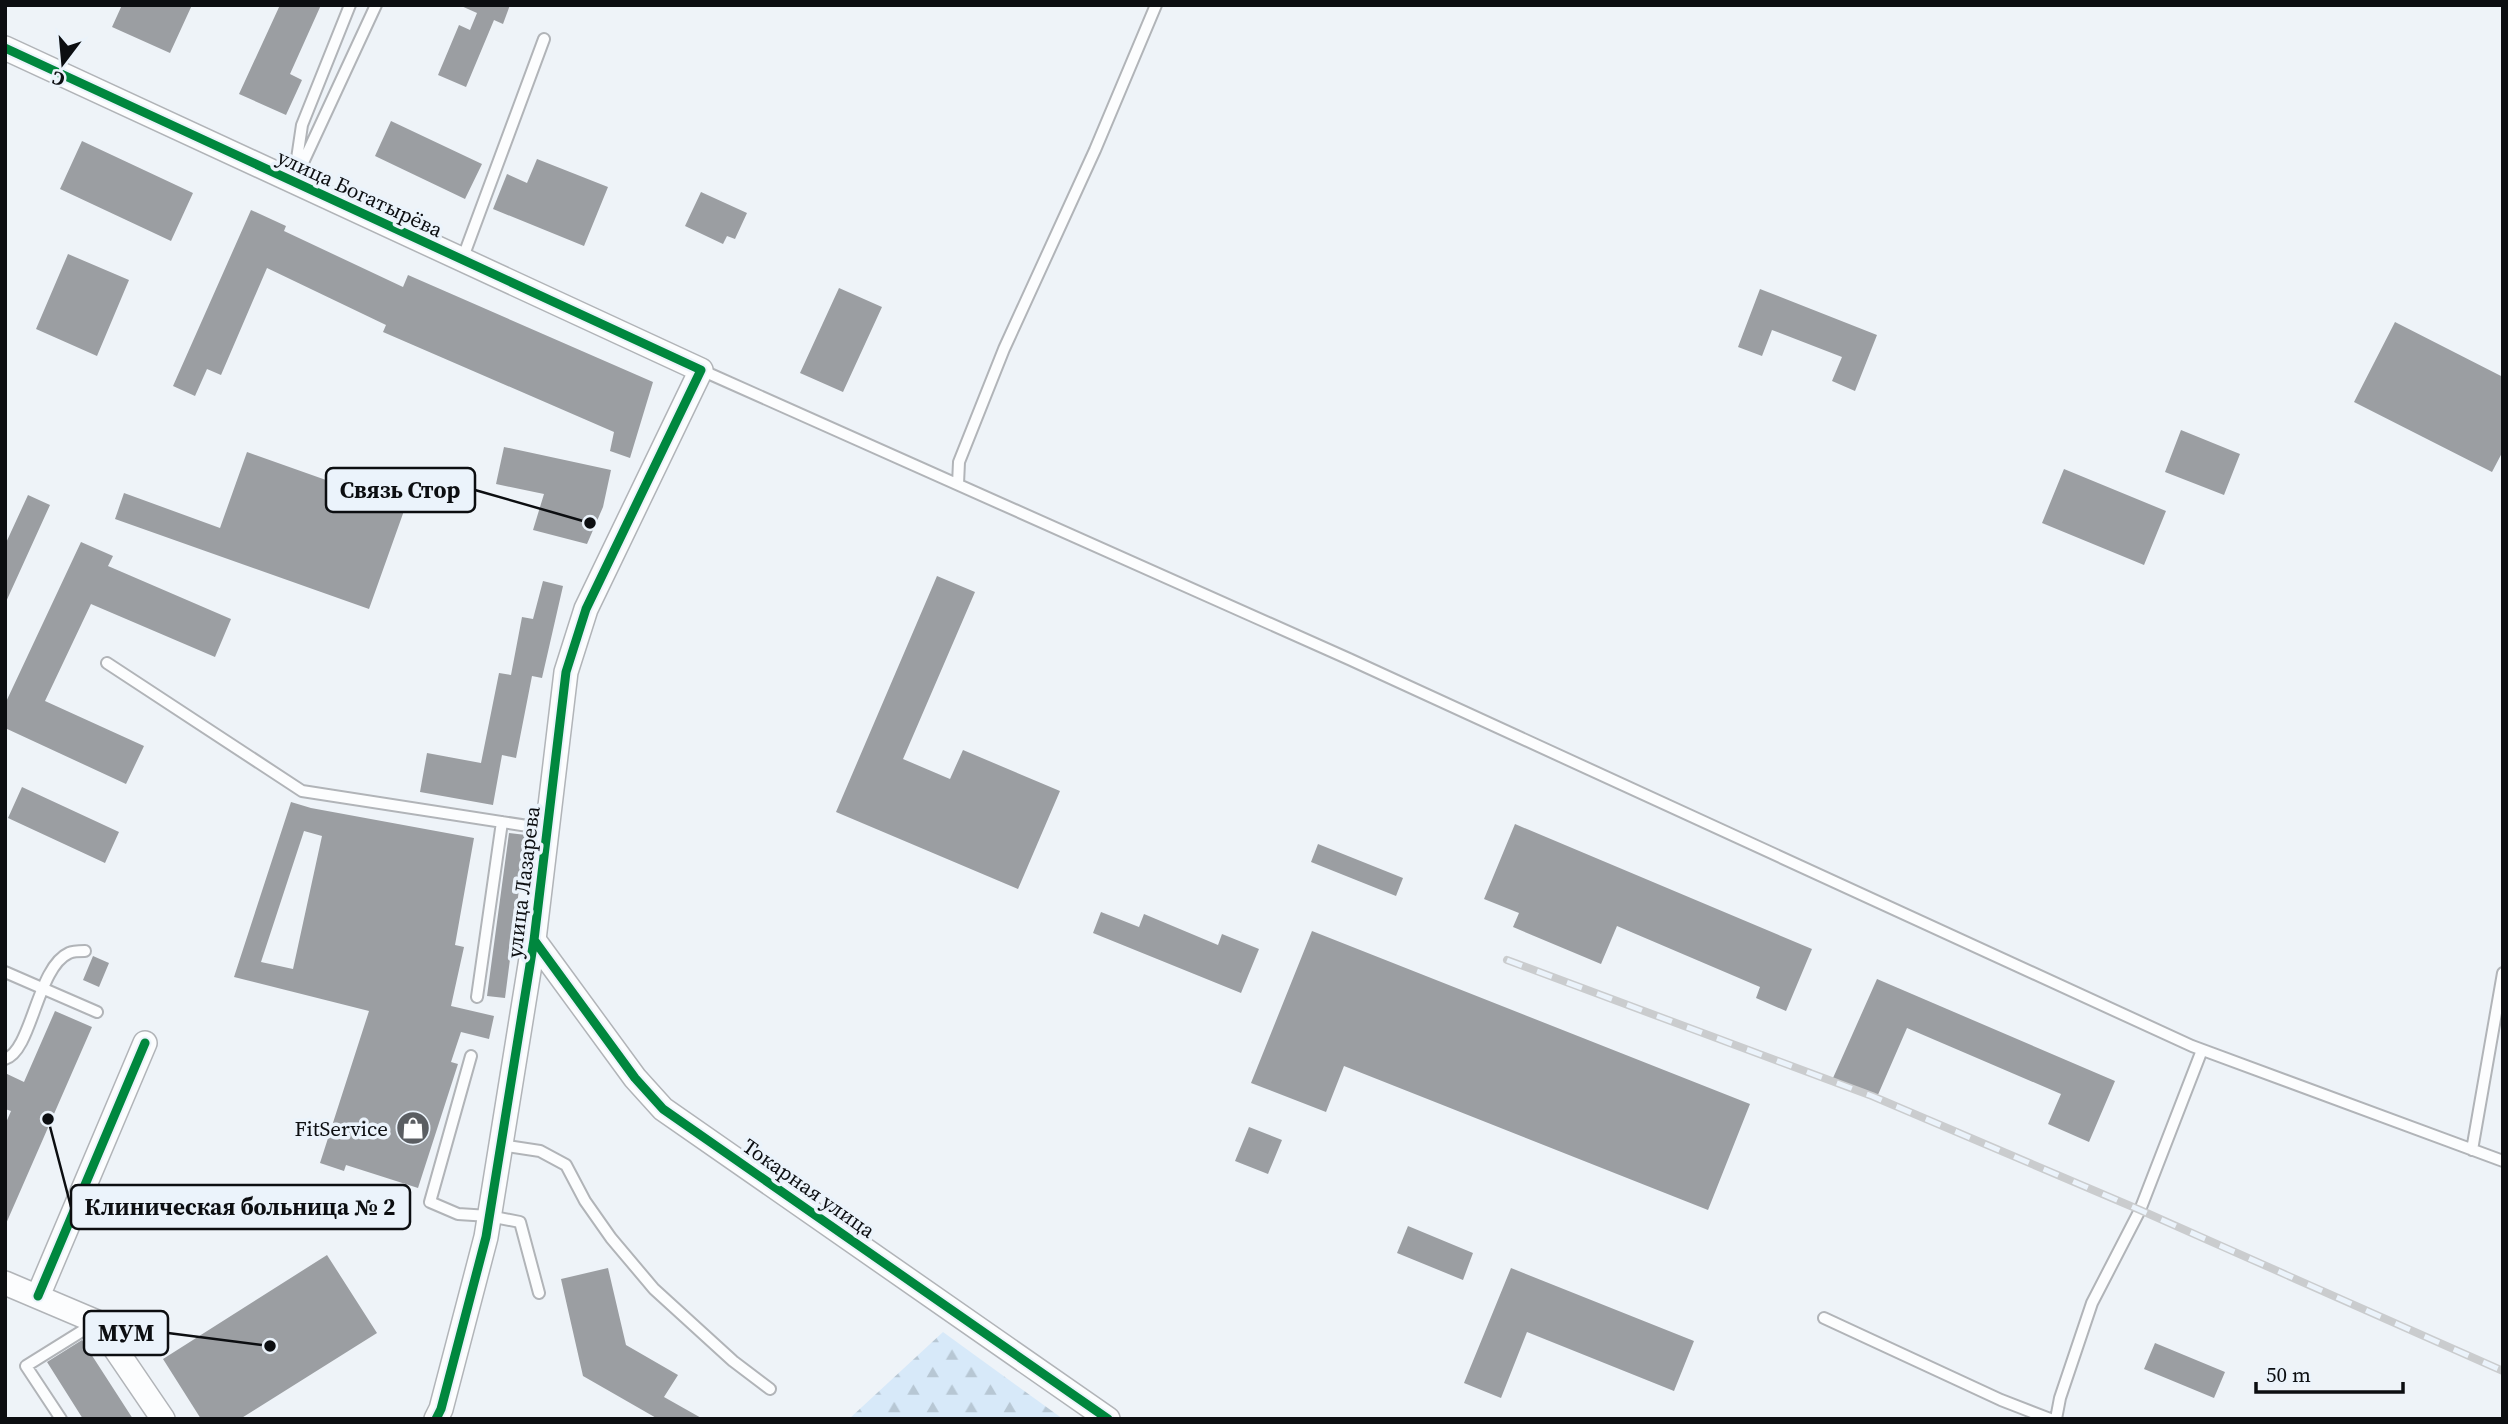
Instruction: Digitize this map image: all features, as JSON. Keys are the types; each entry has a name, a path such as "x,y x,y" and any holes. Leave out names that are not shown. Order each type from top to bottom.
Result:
{"street":[{"name":"улица Богатырёва","path":"5,48 701,370"},
{"name":"улица Лазарева","path":"436,1419 441,1409 479,1264 489,1216 534,940 566,673 586,609 701,370"},
{"name":"Токарная улица","path":"534,940 635,1078 663,1109 1108,1419"},
{"path":"38,1296 145,1043"},
{"path":"5,1283 96,1322 163,1419"}],"lane":[{"path":"294,182 302,125 350,5"},
{"path":"294,182 376,5"},
{"path":"958,484 959,462 1004,349 1095,150 1156,5"},
{"path":"463,260 544,39"},
{"path":"701,370 1336,653 2202,1050 2503,1161"},
{"path":"107,663 302,791 547,830"},
{"path":"477,997 502,822"},
{"path":"5,1059 18,1049 43,988 58,961 70,952 85,951"},
{"path":"5,972 97,1012"},
{"path":"2472,1150 2503,973"},
{"path":"2056,1419 2060,1398 2092,1303 2140,1210 2202,1050"},
{"path":"471,1056 430,1202 458,1214 520,1222 540,1293"},
{"path":"500,1145 540,1151 566,1166 585,1201 611,1238 654,1289 733,1361 770,1389"},
{"path":"1824,1318 2001,1400 2050,1419"},
{"path":"61,1419 26,1366 96,1322"}],"green space":[{"path":"943,1332 1063,1419 849,1419"}],"building":[{"path":"122,5 192,5 170,53 112,27"},
{"path":"280,5 321,5 290,74 302,80 286,115 239,94"},
{"path":"459,5 510,5 503,24 494,20 466,87 438,75 459,25 470,30 477,13"},
{"path":"391,121 482,164 465,199 375,156"},
{"path":"82,141 193,193 171,241 60,189"},
{"path":"537,159 608,187 584,246 493,209 507,174 527,183"},
{"path":"701,192 747,213 735,239 727,236 723,244 685,226"},
{"path":"251,210 286,226 284,231 403,287 408,275 653,382 630,458 610,451 614,432 383,332 386,325 267,268 221,375 207,369 195,396 173,386"},
{"path":"68,254 129,280 97,356 36,329"},
{"path":"839,288 882,307 843,392 800,373"},
{"path":"1760,289 1877,335 1855,391 1832,381 1842,357 1772,330 1762,356 1738,347"},
{"path":"2395,322 2503,377 2503,451 2492,472 2354,402"},
{"path":"2181,430 2240,454 2224,495 2165,472"},
{"path":"504,447 611,470 603,507 587,544 533,530 544,494 496,484"},
{"path":"247,452 405,508 369,609 115,519 124,493 220,528"},
{"path":"2064,469 2166,511 2144,565 2042,523"},
{"path":"28,495 50,505 5,604 5,545"},
{"path":"81,542 113,556 108,566 231,619 215,657 91,604 45,701 144,746 126,784 5,728 5,704"},
{"path":"937,576 975,592 903,759 950,779 963,750 1060,791 1018,889 836,812"},
{"path":"543,581 563,586 542,678 532,676 516,758 502,755 493,805 420,792 427,753 481,763 499,673 511,675 522,617 533,619"},
{"path":"22,787 119,832 105,863 8,818"},
{"path":"291,802 474,838 455,945 464,947 451,1006 494,1016 489,1039 461,1032 451,1062 458,1064 418,1188 346,1165 344,1171 320,1163 369,1011 234,977","holes":["304,831 322,836 293,969 261,962"]},
{"path":"1515,824 1812,949 1786,1011 1756,998 1760,987 1617,926 1601,964 1513,927 1519,913 1484,899"},
{"path":"509,833 526,835 505,998 487,996"},
{"path":"1318,844 1403,878 1396,896 1311,862"},
{"path":"1101,912 1139,927 1144,914 1218,945 1222,934 1259,949 1241,993 1093,933"},
{"path":"1312,931 1750,1104 1708,1210 1344,1066 1326,1112 1251,1083"},
{"path":"93,956 109,963 99,987 83,980"},
{"path":"1877,979 2115,1081 2089,1142 2048,1124 2061,1094 1907,1028 1877,1097 1833,1078"},
{"path":"55,1011 92,1027 5,1226 5,1125 11,1111 5,1109 5,1073 24,1082"},
{"path":"1249,1127 1282,1140 1268,1174 1235,1161"},
{"path":"1408,1226 1473,1253 1463,1280 1397,1253"},
{"path":"327,1255 377,1333 240,1419 201,1419 163,1359"},
{"path":"608,1268 626,1345 678,1375 664,1397 703,1419 658,1419 583,1376 561,1279"},
{"path":"1511,1268 1694,1341 1674,1391 1527,1332 1501,1398 1464,1383"},
{"path":"82,1340 133,1419 83,1419 47,1362"},
{"path":"2155,1343 2225,1372 2214,1398 2144,1369"}],"railway":[{"path":"1507,960 1872,1096 2140,1210 2503,1371"}],"cycle path":[{"path":"5,48 701,370 586,609 566,672 534,940 486,1237 441,1409 436,1419"},
{"path":"534,940 635,1078 663,1109 1108,1419"},
{"path":"38,1296 145,1043"}],"place":[{"name":"Связь Стор","path":"590,523"},
{"name":"Клиническая больница № 2","path":"48,1119"},
{"name":"FitService","path":"413,1128"},
{"name":"МУМ","path":"270,1346"}]}
